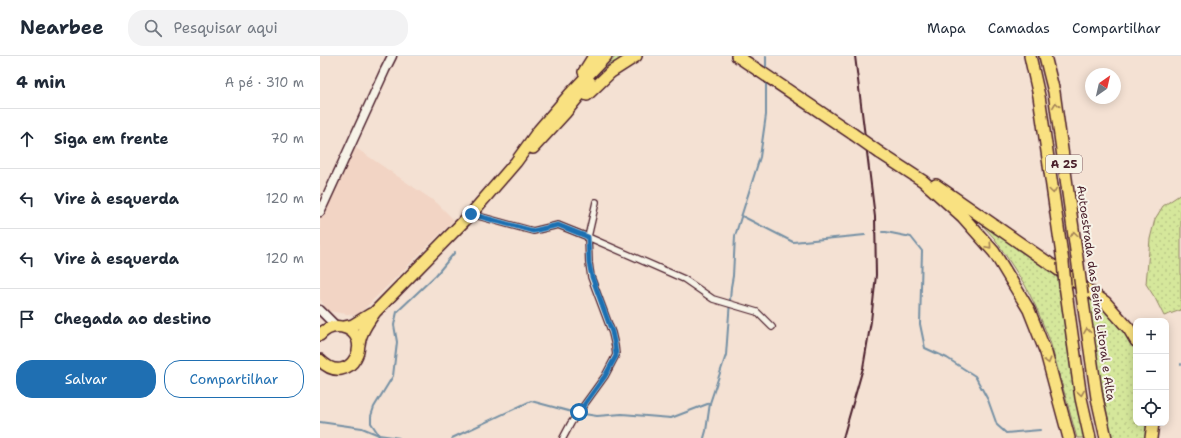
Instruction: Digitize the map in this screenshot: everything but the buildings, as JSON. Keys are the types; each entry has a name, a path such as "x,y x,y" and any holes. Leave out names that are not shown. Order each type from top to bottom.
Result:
{"highway":[{"path":"570,94 594,56"},
{"path":"320,360 325,365 325,369 343,368 353,362 359,351 359,340 367,323 375,312 471,214 516,162 539,130 606,56"},
{"path":"516,162 532,149 565,113 613,56"},
{"path":"565,113 586,96 611,72 636,56"},
{"path":"737,56 880,149 1105,302 1129,329 1133,336"},
{"path":"750,56 923,181 963,217 994,252 1029,310 1046,353 1069,438"},
{"name":"A 25","path":"1030,56 1039,96 1065,285 1082,398 1090,438"},
{"name":"Autoestrada das Beiras Litoral e Alta","path":"1045,56 1054,92 1097,398 1106,438"},
{"path":"320,334 330,327 353,325 375,312"},
{"path":"340,327 349,330 354,334 359,345"},
{"path":"1151,438 1153,426"}],"main road":[{"path":"320,212 384,70 392,56"},
{"path":"320,310 340,327"}],"street":[{"path":"563,438 571,423 605,376 616,356 612,332 592,277 589,263 588,237 596,202"},
{"path":"471,214 533,231 558,225 684,279 713,299 757,312 772,327"}],"shaded area":[{"path":"353,146 437,203 454,220 359,314 353,315 328,311 320,299 320,219"}],"green space":[{"path":"616,56 627,56 593,82"},
{"path":"1181,194 1181,310 1164,316 1146,284 1150,239 1155,219 1163,206"},
{"path":"973,215 1054,274 1058,279 1071,370 1084,438 1077,438 1050,341 1036,307 1025,285 995,239"},
{"path":"1088,299 1107,312 1133,341 1133,426 1148,426 1147,438 1112,438 1096,358"}],"waterway":[{"path":"766,56 766,70"},
{"path":"584,414 597,416 622,414 671,418 710,403 726,355 735,236 760,157 766,115 766,81"},
{"path":"742,216 793,242 865,235"},
{"path":"882,232 911,237 922,251 920,324 925,348 947,358 975,376 988,400 997,425 1006,433 1040,430"},
{"path":"378,438 379,435 371,423 371,416 374,407 393,376 397,342 394,325 397,312 436,275 455,252"},
{"path":"452,438 531,401 572,412"},
{"path":"704,438 710,403"},
{"path":"320,422 362,428 379,435 399,438"}],"railway":[{"path":"843,438 863,368 871,321 876,275 875,217 855,56"}],"route":[{"path":"471,214 533,231 558,225 588,237 589,263 592,277 612,332 616,356 605,376 579,412"}]}
